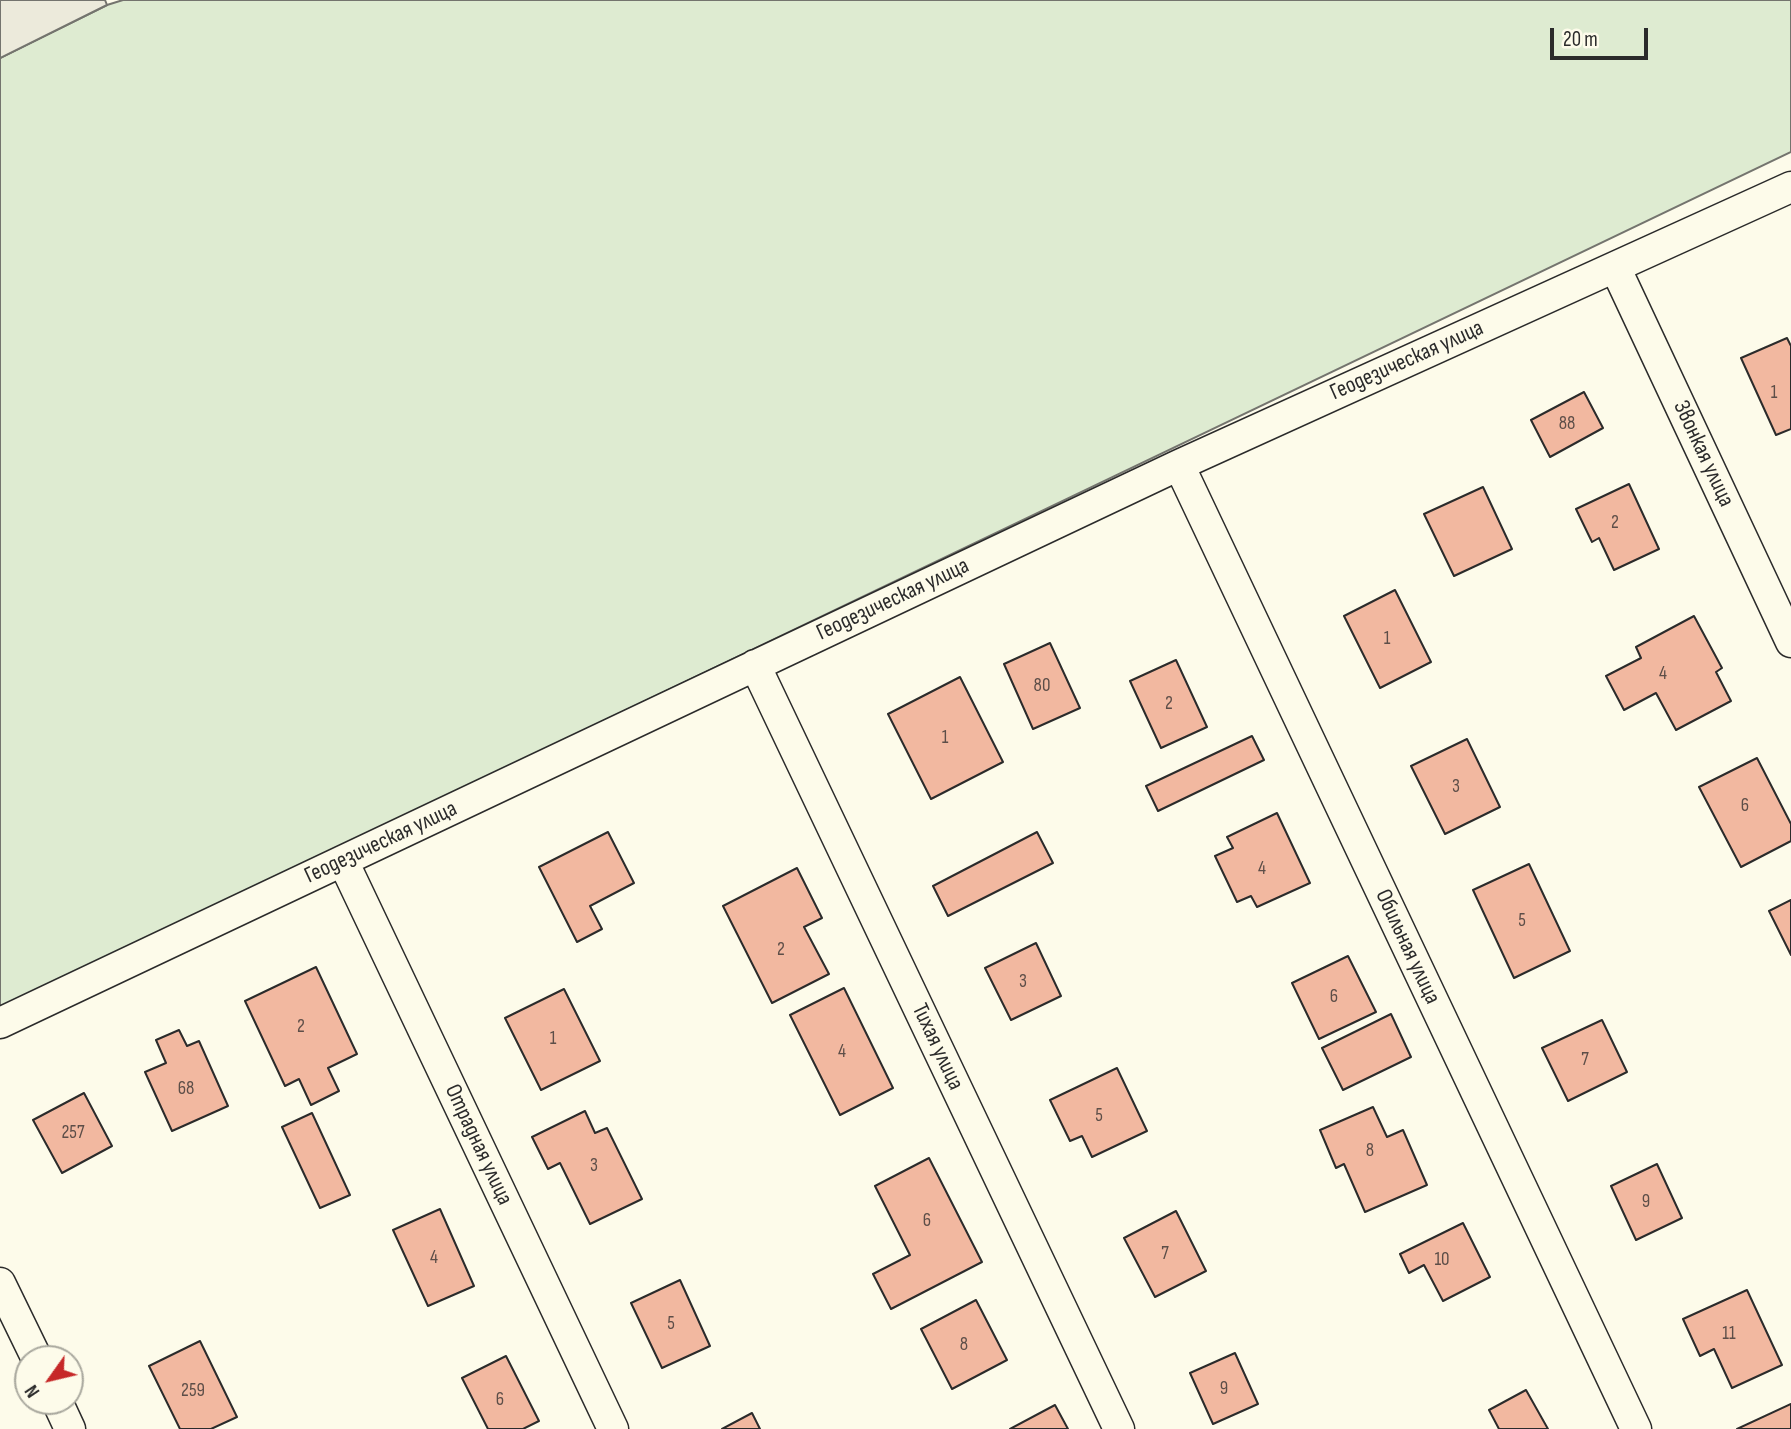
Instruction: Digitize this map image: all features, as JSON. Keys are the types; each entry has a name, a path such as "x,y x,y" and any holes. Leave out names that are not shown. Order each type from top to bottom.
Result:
{"street":[{"name":"Геодезическая улица","path":"0,1023 1178,465 1791,187"},
{"name":"Звонкая улица","path":"1615,267 1791,642"},
{"name":"Обильная улица","path":"1178,465 1636,1429"},
{"name":"Тихая улица","path":"755,665 1119,1429"},
{"name":"Отрадная улица","path":"343,861 612,1429"},
{"path":"0,1283 30,1345"}],"green space":[{"path":"123,0 1791,0 1791,152 0,1010 0,58 107,5"}],"shaded area":[{"path":"0,0 105,0 107,5 0,58"}],"building":[{"path":"1787,338 1791,346 1791,429 1776,435 1741,358"},
{"path":"1584,392 1603,428 1550,457 1531,420"},
{"path":"1629,484 1659,549 1614,570 1599,538 1592,542 1576,509"},
{"path":"1483,487 1512,549 1454,576 1424,514"},
{"path":"1395,590 1431,662 1380,688 1344,616"},
{"path":"1694,616 1722,668 1716,672 1731,701 1676,730 1656,693 1624,710 1606,676 1641,658 1636,647"},
{"path":"1050,643 1080,708 1033,729 1004,664"},
{"path":"1176,660 1207,727 1161,748 1130,681"},
{"path":"960,677 1003,762 931,799 888,714"},
{"path":"1252,736 1264,760 1158,811 1146,786"},
{"path":"1467,739 1500,807 1445,834 1411,766"},
{"path":"1757,758 1791,824 1791,841 1741,867 1699,787"},
{"path":"1277,813 1310,883 1257,907 1251,896 1237,902 1215,856 1233,848 1227,837"},
{"path":"608,832 634,883 590,906 602,929 577,942 539,867"},
{"path":"1037,832 1053,863 948,916 933,886"},
{"path":"1529,864 1570,951 1514,978 1473,890"},
{"path":"797,868 822,918 804,927 829,974 772,1003 723,906"},
{"path":"1791,900 1791,955 1769,911"},
{"path":"1036,943 1061,996 1011,1020 985,968"},
{"path":"1348,956 1376,1012 1319,1039 1292,983"},
{"path":"316,967 357,1054 328,1068 339,1091 311,1105 299,1079 285,1086 245,1001"},
{"path":"844,988 893,1088 840,1115 790,1015"},
{"path":"564,989 600,1061 541,1090 505,1018"},
{"path":"1391,1014 1411,1057 1343,1090 1322,1048"},
{"path":"1602,1020 1627,1072 1568,1101 1542,1048"},
{"path":"179,1030 187,1046 199,1041 228,1106 172,1131 145,1072 166,1063 156,1040"},
{"path":"1117,1068 1147,1131 1092,1157 1082,1136 1070,1141 1050,1100"},
{"path":"84,1093 112,1146 62,1173 33,1120"},
{"path":"1373,1107 1387,1137 1403,1130 1427,1185 1365,1212 1344,1164 1336,1168 1320,1130"},
{"path":"585,1111 595,1133 607,1128 642,1199 590,1224 560,1163 548,1169 532,1137"},
{"path":"312,1113 350,1195 320,1208 282,1127"},
{"path":"929,1158 982,1262 891,1309 873,1274 910,1255 875,1186"},
{"path":"1657,1164 1682,1218 1636,1240 1611,1186"},
{"path":"440,1209 474,1286 428,1306 393,1230"},
{"path":"1176,1211 1206,1271 1155,1297 1124,1238"},
{"path":"1463,1223 1490,1277 1443,1301 1424,1265 1409,1273 1400,1254"},
{"path":"680,1280 710,1346 662,1368 631,1303"},
{"path":"1747,1290 1782,1365 1732,1388 1714,1349 1700,1356 1683,1319"},
{"path":"976,1300 1007,1360 952,1389 921,1329"},
{"path":"200,1341 237,1417 211,1429 180,1429 149,1366"},
{"path":"1235,1353 1258,1404 1213,1424 1190,1373"},
{"path":"506,1356 539,1421 523,1429 488,1429 462,1378"},
{"path":"1526,1390 1548,1429 1499,1429 1489,1410"},
{"path":"1791,1404 1791,1429 1737,1429"},
{"path":"1055,1405 1068,1429 1010,1429"},
{"path":"752,1413 760,1429 722,1429"}]}
